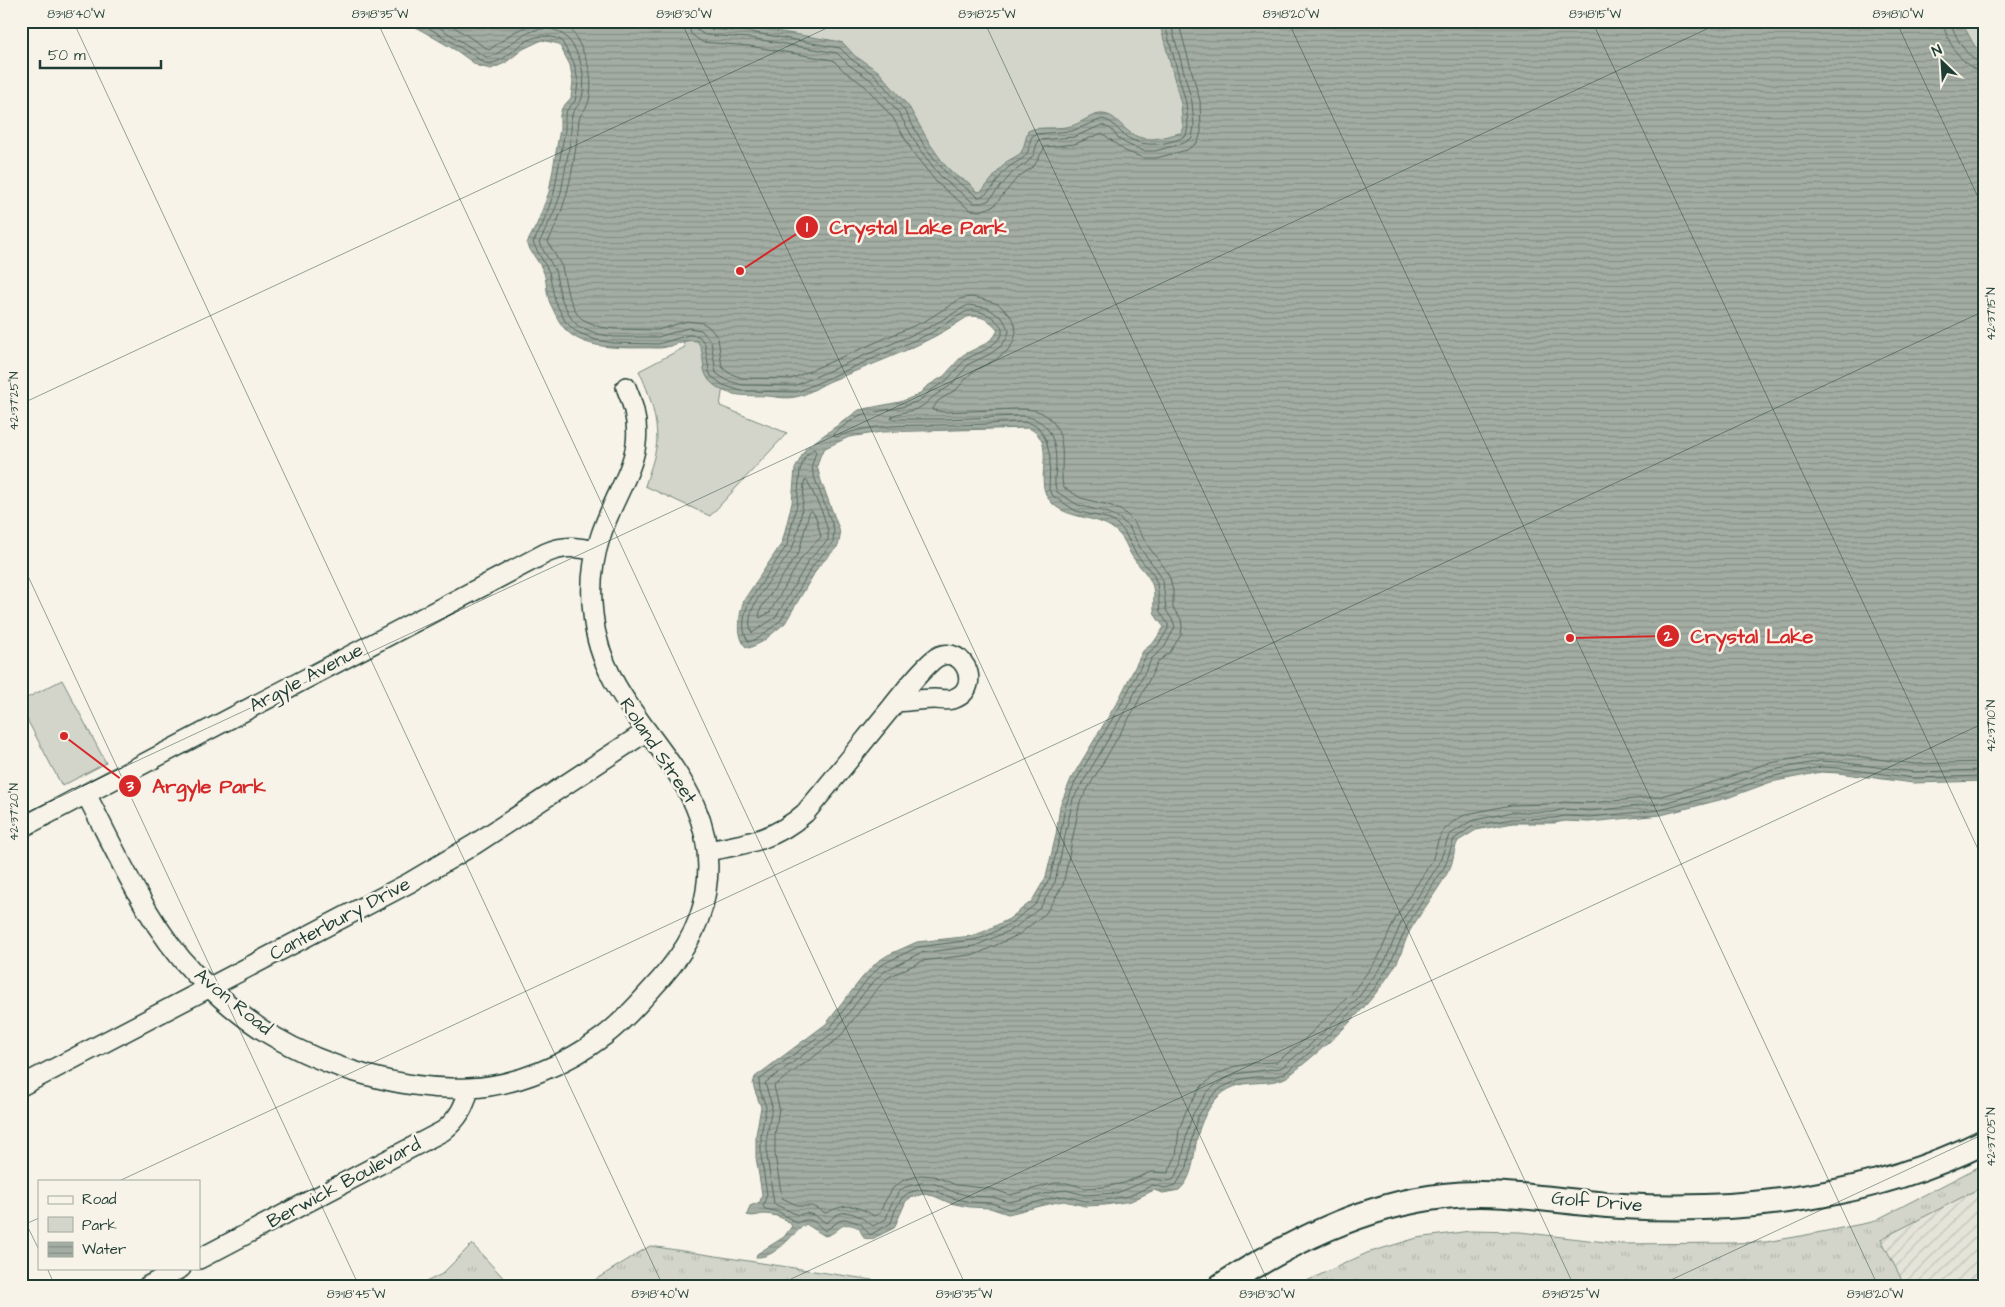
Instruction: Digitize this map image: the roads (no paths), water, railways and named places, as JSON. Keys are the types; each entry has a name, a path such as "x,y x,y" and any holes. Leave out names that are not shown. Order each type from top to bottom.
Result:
{"street":[{"name":"Roland Street","path":"469,1088 492,1086 550,1067 600,1039 630,1013 671,969 691,939 700,916 706,890 707,851 701,821 692,796 614,684 597,642 592,596 596,551 608,516 631,468 634,456 636,422 633,402 626,387"},
{"name":"Argyle Avenue","path":"21,828 546,553 573,546 596,551"},
{"path":"707,851 764,839 778,834 794,822 805,813 896,702"},
{"name":"Canterbury Drive","path":"21,1086 409,883 453,857 647,731"},
{"name":"Avon Road","path":"86,794 155,922 180,956 210,988 242,1015 269,1034 322,1061 389,1080 422,1086 469,1088"},
{"name":"Berwick Boulevard","path":"200,1258 443,1131 460,1114 466,1104 469,1088"},
{"name":"Golf Drive","path":"1220,1286 1262,1261 1325,1230 1372,1212 1420,1200 1450,1195 1492,1193 1638,1207 1693,1208 1751,1205 1814,1196 1879,1182 1932,1165 1984,1142"},
{"path":"148,1286 177,1270"}],"water":[{"path":"368,21 690,21 751,27 836,41 843,43 855,56 878,71 909,107 944,164 956,176 968,182 977,192 982,191 1006,162 1020,154 1028,131 1033,129 1071,126 1095,115 1103,114 1114,118 1128,131 1141,138 1155,139 1183,132 1181,104 1159,21 1961,21 1974,45 1984,55 1984,781 1913,783 1821,772 1771,782 1727,798 1661,815 1589,822 1513,823 1476,830 1458,841 1449,870 1412,927 1396,964 1383,984 1346,1026 1305,1063 1283,1079 1234,1087 1215,1100 1201,1125 1191,1171 1179,1190 1163,1193 1154,1190 1131,1201 1105,1205 1085,1206 1064,1201 1008,1214 990,1208 950,1203 934,1196 923,1194 906,1201 894,1228 872,1239 864,1238 859,1228 853,1225 844,1225 825,1236 806,1224 771,1254 756,1257 757,1254 784,1237 792,1226 787,1221 775,1216 763,1214 747,1215 750,1206 760,1202 762,1194 756,1157 756,1135 761,1107 753,1084 755,1077 826,1024 862,978 877,962 888,955 917,942 972,936 983,932 1009,919 1032,901 1046,877 1056,835 1060,806 1071,779 1119,699 1143,651 1154,642 1164,627 1155,614 1152,584 1118,533 1102,522 1063,511 1048,498 1044,490 1044,451 1042,442 1038,434 1029,428 881,432 849,437 825,448 817,466 839,529 838,546 818,567 785,623 762,642 749,648 745,646 739,630 744,600 782,543 792,503 795,469 806,448 859,410 900,402 918,395 926,387 944,376 963,355 985,344 994,337 998,330 992,323 984,319 976,316 967,317 935,336 901,352 828,382 805,394 788,398 740,395 720,389 706,375 702,352 697,341 692,340 661,348 620,348 584,342 565,329 559,320 550,303 544,273 527,243 537,224 549,192 560,129 560,115 562,108 571,98 573,82 570,65 559,44 542,40 523,49 505,63 491,69 478,66 457,51 414,26"}],"place":[{"name":"Crystal Lake Park","path":"740,271"},
{"name":"Crystal Lake","path":"1570,638"},
{"name":"Argyle Park","path":"64,736"}]}
